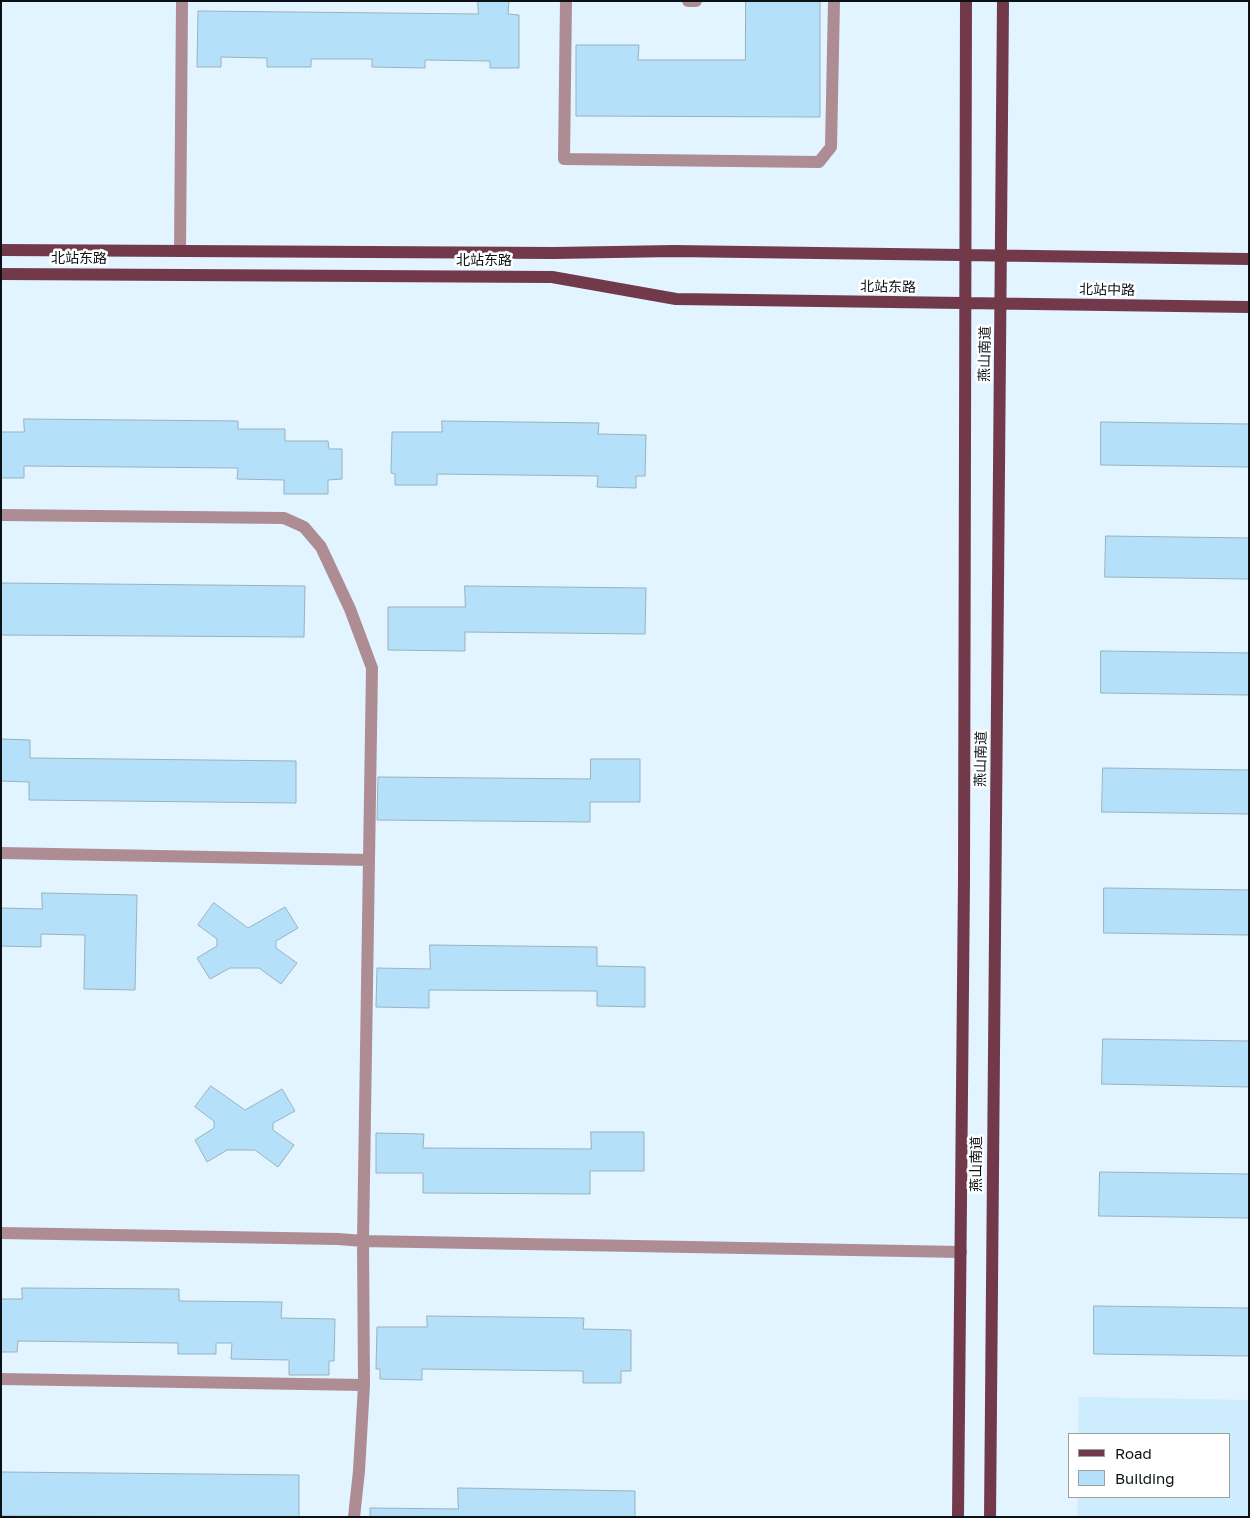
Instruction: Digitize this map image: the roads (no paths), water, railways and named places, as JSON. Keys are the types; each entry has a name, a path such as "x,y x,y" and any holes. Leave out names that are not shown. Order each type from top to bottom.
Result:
{"main road":[{"name":"燕山南道","path":"958,1517 964,888 966,1"},
{"name":"燕山南道","path":"990,1517 1003,1"},
{"name":"北站东路","path":"1,250 554,253 674,251 966,255"},
{"path":"966,255 1249,259"},
{"name":"北站东路","path":"1,274 552,277 676,299 965,303"},
{"name":"北站中路","path":"965,303 1249,307"}],"lane":[{"path":"180,251 182,1"},
{"path":"566,1 564,159 819,162 831,148 834,1"},
{"path":"688,1 696,1"},
{"path":"1,515 284,518 304,527 321,547 350,609 372,668 363,1241 364,1385 359,1471 354,1517"},
{"path":"1,853 369,860"},
{"path":"1,1233 960,1252"},
{"path":"1,1379 364,1385"}]}
